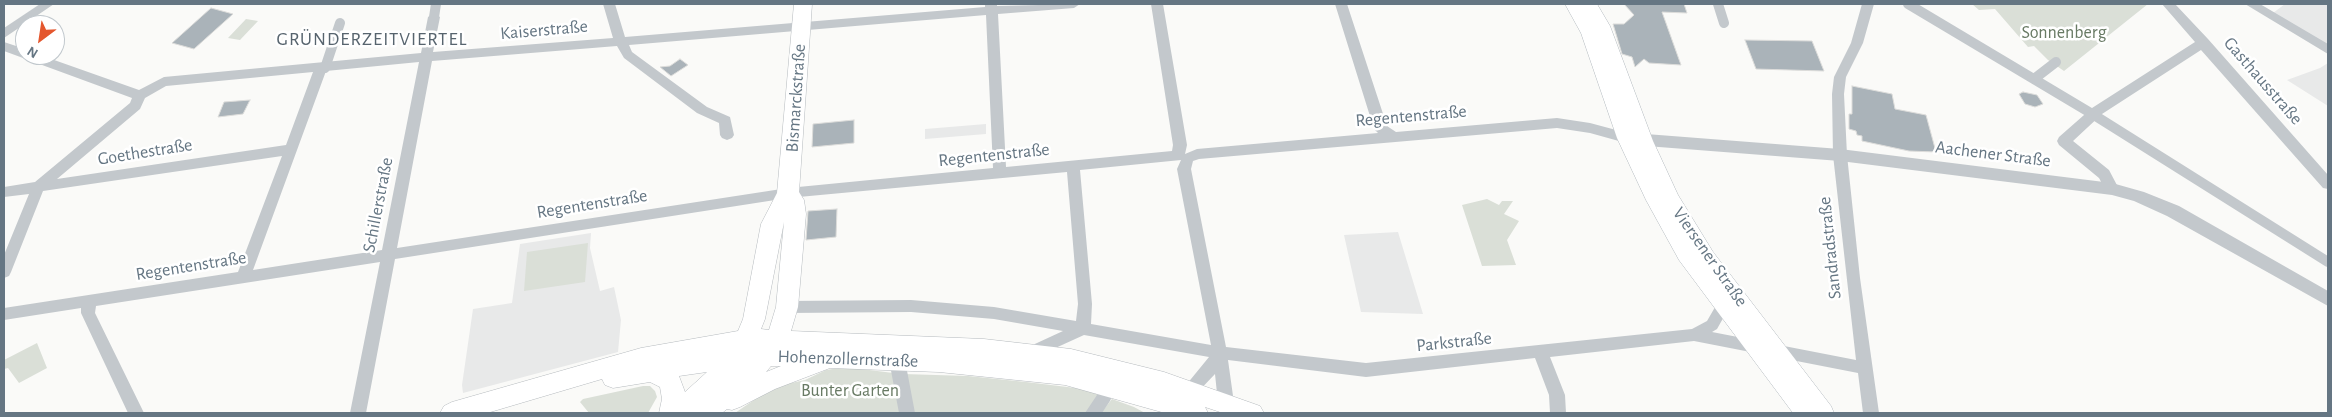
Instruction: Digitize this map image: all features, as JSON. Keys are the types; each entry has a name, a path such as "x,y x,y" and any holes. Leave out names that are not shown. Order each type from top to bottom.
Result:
{"main road":[{"name":"Bismarckstraße","path":"740,349 756,313 772,224 788,193 803,4"},
{"name":"Viersener Straße","path":"1573,4 1589,33 1635,140 1706,258 1824,413"},
{"name":"Viersener Straße","path":"1589,4 1602,26 1635,140 1640,172 1686,254 1752,345 1805,413"},
{"name":"Bismarckstraße","path":"771,348 787,307 795,214 793,200 788,193"},
{"name":"Hohenzollernstraße","path":"771,348 831,358 1002,366 1065,375 1112,377"},
{"name":"Hohenzollernstraße","path":"452,413 641,358 771,348 984,349 1030,354 1112,377 1132,392 1150,391 1170,394 1189,406"},
{"path":"707,413 744,379 771,348"},
{"name":"Hohenzollernstraße","path":"511,395 654,372 740,349"},
{"path":"678,413 715,380 740,349"},
{"path":"707,413 767,382 831,358"},
{"path":"654,372 668,380 672,385 674,399 671,413"},
{"path":"1112,377 1189,406 1226,403 1252,413"}],"street":[{"path":"4,34 48,4"},
{"name":"Schillerstraße","path":"358,413 387,255 428,58 436,4"},
{"path":"609,4 620,41 628,55 702,110 725,120 727,135"},
{"name":"Kaiserstraße","path":"140,94 164,82 620,41 801,27 990,7 1074,4"},
{"name":"Regentenstraße","path":"4,314 788,193 1176,156 1180,152 1180,145 1157,4"},
{"path":"1341,4 1381,129 1392,136"},
{"path":"1718,4 1724,23"},
{"name":"Sandradstraße","path":"1868,4 1857,43 1840,77 1838,94 1840,155 1853,278 1871,413"},
{"path":"1908,4 2094,115 2328,262"},
{"name":"Gasthausstraße","path":"2168,4 2204,42 2328,184"},
{"path":"2251,4 2328,50"},
{"path":"990,7 1000,174"},
{"path":"243,277 340,23"},
{"path":"2112,190 2104,174 2064,141 2094,115 2204,42"},
{"path":"2034,79 2056,62"},
{"path":"4,272 38,187 135,106 140,94 130,93 53,65"},
{"name":"Regentenstraße","path":"1220,353 1184,169 1186,160 1197,154 1557,123 1590,128 1635,140"},
{"name":"Aachener Straße","path":"1635,140 1840,155 2112,190 2138,196 2173,211 2328,299"},
{"name":"Goethestraße","path":"4,192 292,149"},
{"path":"1073,166 1085,304 1083,329"},
{"path":"89,301 88,313 136,413"},
{"path":"787,307 911,306 994,313 1220,353"},
{"name":"Parkstraße","path":"1694,335 1712,325 1723,306"},
{"path":"1030,354 1083,329"},
{"name":"Parkstraße","path":"1220,353 1366,370 1694,335 1865,368"},
{"path":"1540,351 1557,395 1558,413"},
{"path":"1220,353 1226,403"},
{"path":"1189,406 1220,353"},
{"path":"897,360 907,413"},
{"path":"1093,413 1112,377"}],"shaded area":[{"path":"2285,4 2328,4 2328,47 2273,13"},
{"path":"2328,63 2328,106 2287,80 2320,68"},
{"path":"986,124 986,134 925,139 925,129"},
{"path":"1398,232 1423,314 1361,312 1344,235"},
{"path":"591,233 590,248 600,291 614,287 621,320 618,352 463,393 462,385 473,309 512,303 520,244"}],"green space":[{"name":"Sonnenberg","path":"1972,4 2148,4 2064,71 2048,60 2034,46 2028,47 1995,9 1979,10"},
{"path":"246,19 258,21 240,40 228,38"},
{"path":"1487,199 1499,205 1502,201 1513,201 1504,214 1519,221 1507,240 1516,265 1482,266 1462,205"},
{"path":"588,243 585,282 524,291 527,252"},
{"path":"37,343 47,368 19,383 8,368 4,369 4,360"},
{"name":"Bunter Garten","path":"846,367 893,373 901,413 735,413 773,387 805,380 826,370"},
{"path":"903,374 968,376 1026,382 1084,389 1099,395 1087,413 912,413"},
{"path":"650,386 655,391 657,397 648,413 589,413 580,402 583,399"},
{"path":"1112,399 1134,407 1145,413 1101,413"}],"building":[{"path":"1624,4 1684,4 1687,13 1662,12 1681,65 1649,63 1644,59 1635,67 1632,57 1622,54 1613,24 1624,24 1634,15"},
{"path":"211,8 233,14 194,49 172,43"},
{"path":"1745,40 1812,41 1824,71 1756,69"},
{"path":"680,59 688,65 671,76 660,67 670,66"},
{"path":"1852,86 1892,94 1895,109 1926,115 1936,152 1909,151 1862,141 1862,136 1857,135 1856,131 1849,129 1849,114 1852,114"},
{"path":"2023,92 2037,95 2043,104 2035,107 2025,104 2019,94"},
{"path":"250,100 243,114 218,117 224,102"},
{"path":"854,120 854,143 812,147 813,124"},
{"path":"837,209 836,237 806,240 808,211"}],"district":[{"name":"GRÜNDERZEITVIERTEL","path":"372,39"}]}
